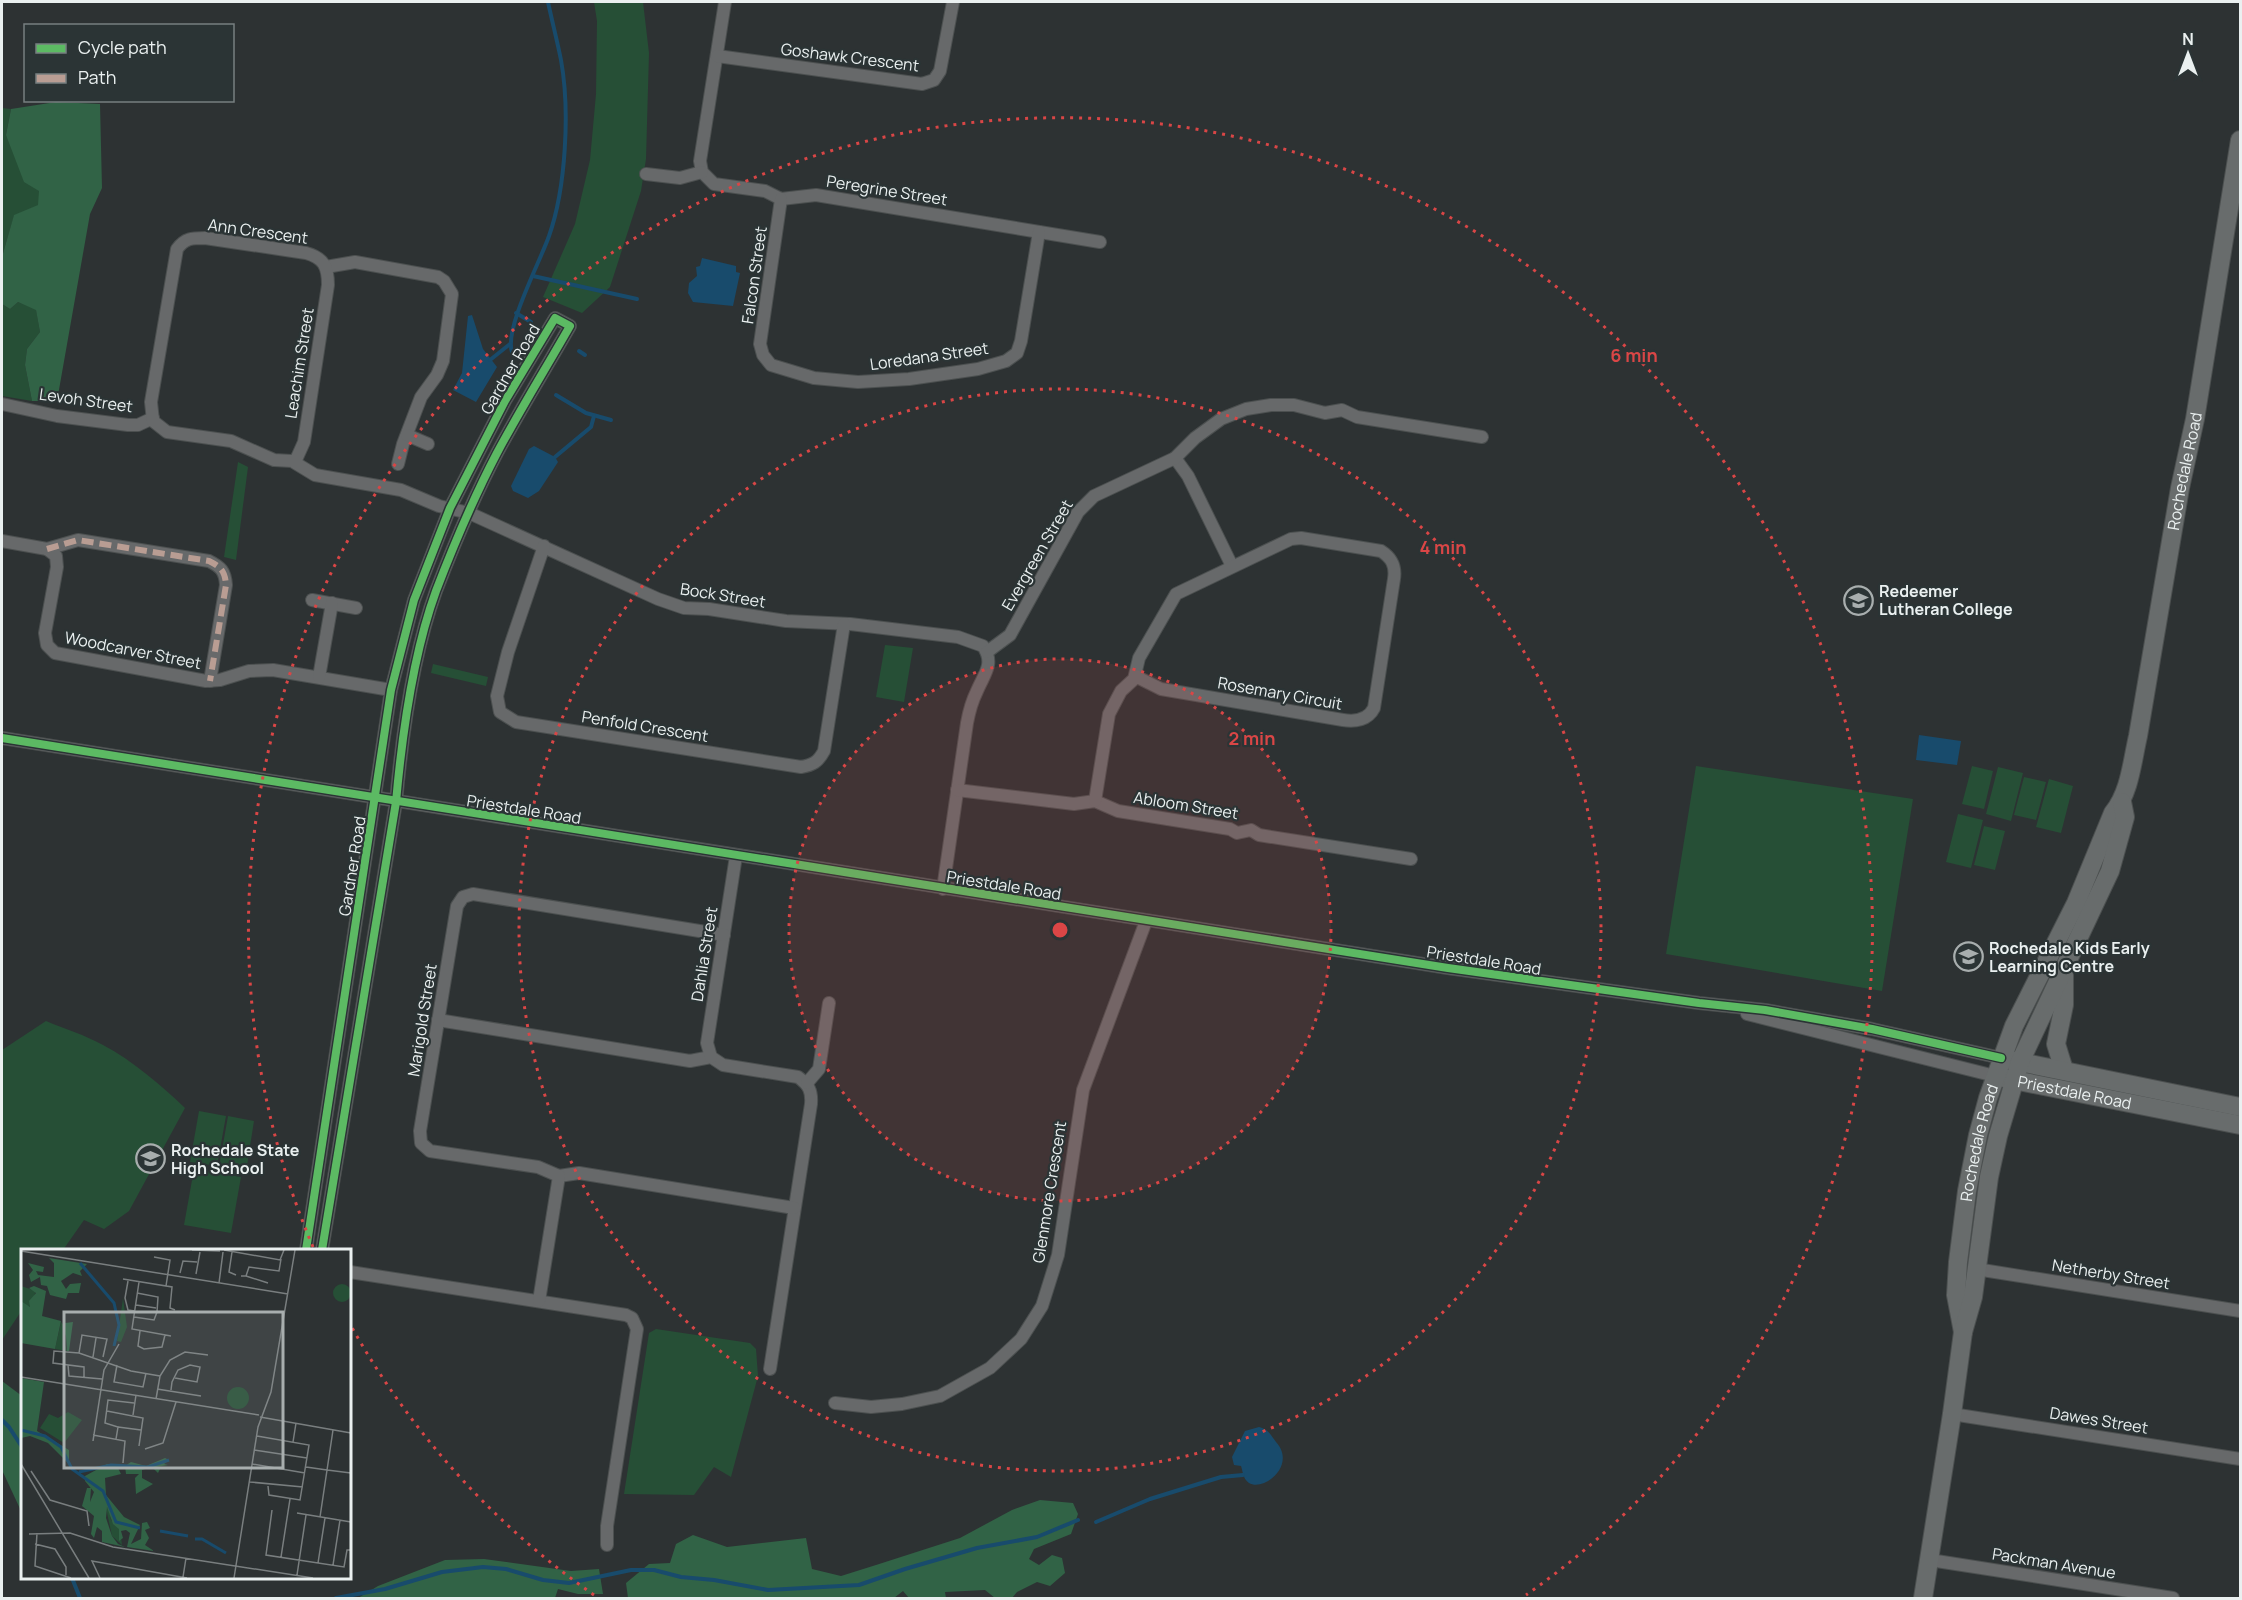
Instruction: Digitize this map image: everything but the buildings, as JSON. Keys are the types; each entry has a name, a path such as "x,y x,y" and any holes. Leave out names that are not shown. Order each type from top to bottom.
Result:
{"main road":[{"name":"Rochedale Road","path":"1963,1332 1956,1295 1963,1212 1978,1135 1995,1076 2014,1026 2076,903 2114,813 2122,802 2138,736 2180,488 2195,419 2241,140"},
{"name":"Rochedale Road","path":"1923,1599 1963,1332 1973,1297 1989,1177 2020,1062 2110,871 2126,817 2122,802"},
{"path":"2064,969 2064,1005 2056,1044 2064,1070"},
{"name":"Priestdale Road","path":"2001,1058 2241,1107"},
{"name":"Priestdale Road","path":"1995,1076 2241,1125"}],"street":[{"path":"646,174 680,178 702,172 700,161 725,2"},
{"name":"Goshawk Crescent","path":"717,56 922,84 934,80 940,71 953,2"},
{"name":"Peregrine Street","path":"702,172 714,184 765,191 781,199 816,195 1100,242"},
{"name":"Falcon Street","path":"763,355 760,344 781,199"},
{"name":"Loredana Street","path":"763,355 771,365 786,370 821,379 858,382 909,379 978,369 1006,361 1017,352 1022,341 1039,232"},
{"name":"Ann Crescent","path":"153,418 151,402 177,249 181,242 189,238 205,238 306,253 321,259 326,267"},
{"path":"326,267 344,262 355,262 438,277 449,288 452,302 443,361 437,375 421,397 406,435 398,464"},
{"name":"Leachim Street","path":"295,462 304,442 328,285 326,267"},
{"name":"Gardner Road","path":"306,1249 391,690 414,600 450,508 505,401 555,318 570,326 497,453 436,592 424,633 399,767 396,802 322,1249"},
{"name":"Levoh Street","path":"2,404 57,416 128,425 153,418 160,428 167,432 231,441 274,460 295,462 315,476 401,490 469,513"},
{"name":"Evergreen Street","path":"987,652 1010,635 1078,512 1086,503 1094,496 1175,458 1195,438 1221,418 1246,409 1271,405 1294,405 1325,413 1342,410 1357,417 1482,437"},
{"path":"406,435 428,444"},
{"path":"1175,458 1188,476 1232,566"},
{"name":"Bock Street","path":"469,513 658,599 684,608 709,609 786,621 844,624 958,637 983,646 987,652"},
{"name":"Rosemary Circuit","path":"1095,801 1109,714 1121,691 1135,676 1139,658 1176,594 1291,539 1301,538 1381,551 1387,555 1395,570 1374,708 1371,715 1351,721 1332,718 1161,689 1135,676"},
{"name":"Woodcarver Street","path":"2,541 47,549 78,540 209,561 221,567 226,585 210,681"},
{"name":"Penfold Crescent","path":"544,546 519,615 496,696 500,712 516,722 801,767 812,765 819,760 824,751 844,624"},
{"name":"Woodcarver Street","path":"47,549 56,556 57,567 45,633 47,645 55,653 210,681 249,671 273,670 391,690"},
{"path":"312,600 356,608"},
{"path":"319,677 332,603"},
{"path":"943,889 966,723 977,690 990,662 987,652"},
{"name":"Priestdale Road","path":"2,738 1518,979 1765,1010 1872,1029 2001,1058"},
{"name":"Abloom Street","path":"957,790 1074,804 1095,801 1118,811 1230,829 1237,833 1251,830 1258,835 1411,859"},
{"name":"Dahlia Street","path":"711,1057 707,1043 736,856"},
{"name":"Marigold Street","path":"559,1176 538,1167 430,1151 421,1143 420,1131 457,906 464,897 473,894 724,935"},
{"name":"Glenmore Crescent","path":"835,1403 871,1407 902,1404 940,1396 990,1368 1021,1340 1042,1306 1058,1255 1083,1090 1146,921"},
{"name":"Priestdale Road","path":"1699,1003 1995,1076"},
{"path":"807,1083 819,1068 829,1004"},
{"path":"438,1020 690,1061 711,1057 723,1065 798,1077 807,1083 812,1094 770,1369"},
{"path":"539,1301 559,1176 579,1173 794,1208"},
{"name":"Netherby Street","path":"1976,1269 2241,1311"},
{"path":"351,1272 626,1315 632,1318 636,1324 636,1340 607,1526 607,1545"},
{"name":"Dawes Street","path":"1952,1414 2241,1459"},
{"name":"Packman Avenue","path":"1930,1560 2173,1599"}],"green space":[{"path":"594,2 643,2 649,53 646,159 641,191 610,287 582,313 543,297 575,224 590,160 596,94 597,21"},
{"path":"56,102 100,104 102,188 90,214 57,401 32,401 25,365 27,349 40,332 36,310 18,302 10,309 2,304 2,257 14,215 38,205 39,191 24,182 6,135 11,109"},
{"path":"2,108 11,109 6,135 39,191 39,205 14,216 2,257"},
{"path":"18,302 36,309 40,332 27,349 25,365 32,401 2,396 2,304 10,309"},
{"path":"238,462 248,467 236,560 224,557"},
{"path":"885,645 913,648 904,702 876,697"},
{"path":"433,664 488,677 486,686 431,673"},
{"path":"1696,766 1913,799 1882,991 1666,954"},
{"path":"1972,766 1993,771 1984,809 1962,804"},
{"path":"1998,767 2023,773 2011,821 1986,814"},
{"path":"2024,777 2046,782 2036,820 2014,815"},
{"path":"2049,779 2073,786 2061,833 2036,827"},
{"path":"1958,814 1983,820 1971,868 1946,862"},
{"path":"1984,826 2005,831 1995,870 1974,865"},
{"path":"46,1021 89,1038 114,1051 146,1074 185,1108 129,1211 104,1229 84,1220 64,1249 21,1249 21,1312 2,1340 2,1050"},
{"path":"199,1111 226,1116 217,1166 190,1162"},
{"path":"228,1116 254,1121 246,1172 219,1167"},
{"path":"194,1169 241,1177 231,1233 184,1225"},
{"path":"656,1329 750,1343 756,1349 758,1376 731,1477 714,1467 694,1495 624,1494 649,1333"},
{"path":"2,1381 21,1395 21,1511 2,1470"},
{"path":"1040,1500 1073,1503 1078,1514 1071,1534 1034,1549 1029,1559 1039,1565 1052,1555 1062,1558 1065,1573 1050,1586 1037,1582 1017,1592 1012,1598 995,1598 985,1590 945,1592 946,1598 909,1598 903,1591 894,1598 628,1598 626,1583 649,1564 670,1563 676,1544 693,1535 727,1547 806,1538 812,1569 841,1576 960,1538 1012,1510"},
{"path":"484,1559 571,1571 599,1569 603,1594 578,1594 558,1589 555,1598 358,1598 378,1586 445,1560"}],"water":[{"path":"702,258 736,266 736,272 740,273 733,306 693,302 688,293 689,283 697,276 696,267 700,266"},
{"path":"472,315 483,349 497,367 476,402 453,390 462,373 468,316"},
{"path":"534,446 555,457 558,462 539,491 528,498 513,491 511,486 529,449"},
{"path":"1919,735 1961,741 1957,765 1916,760"},
{"path":"1259,1427 1272,1437 1283,1459 1276,1475 1262,1484 1255,1485 1247,1481 1241,1466 1234,1465 1232,1457 1245,1431"}],"waterway":[{"path":"512,352 513,328 549,236 555,217 563,172 566,125 564,80 548,2"},
{"path":"533,276 637,299"},
{"path":"516,313 531,322"},
{"path":"490,360 510,344"},
{"path":"579,351 585,355"},
{"path":"556,395 586,413 611,420"},
{"path":"555,457 591,427 594,416"},
{"path":"2,1420 21,1445"},
{"path":"1096,1522 1150,1499 1221,1477 1243,1475"},
{"path":"336,1598 385,1589 442,1572 483,1567 506,1569 543,1580 569,1583 631,1570 654,1570 681,1577 714,1580 768,1590 859,1585 977,1548 1037,1537 1078,1520"},
{"path":"72,1579 80,1598"}],"marked path":[{"path":"47,549 78,540 209,561 219,568 225,576 226,585 210,681"}],"cycle path":[{"path":"306,1249 391,690 414,600 450,508 505,401 555,318 570,326 480,487 436,591 421,641 410,695 396,802 322,1249"},
{"path":"2,738 1448,968 1765,1010 1872,1029 2001,1058"}],"place":[{"name":"Redeemer Lutheran College","path":"1858,600"},
{"name":"Rochedale Kids Early Learning Centre","path":"1968,957"},
{"name":"Rochedale State High School","path":"150,1159"}]}
